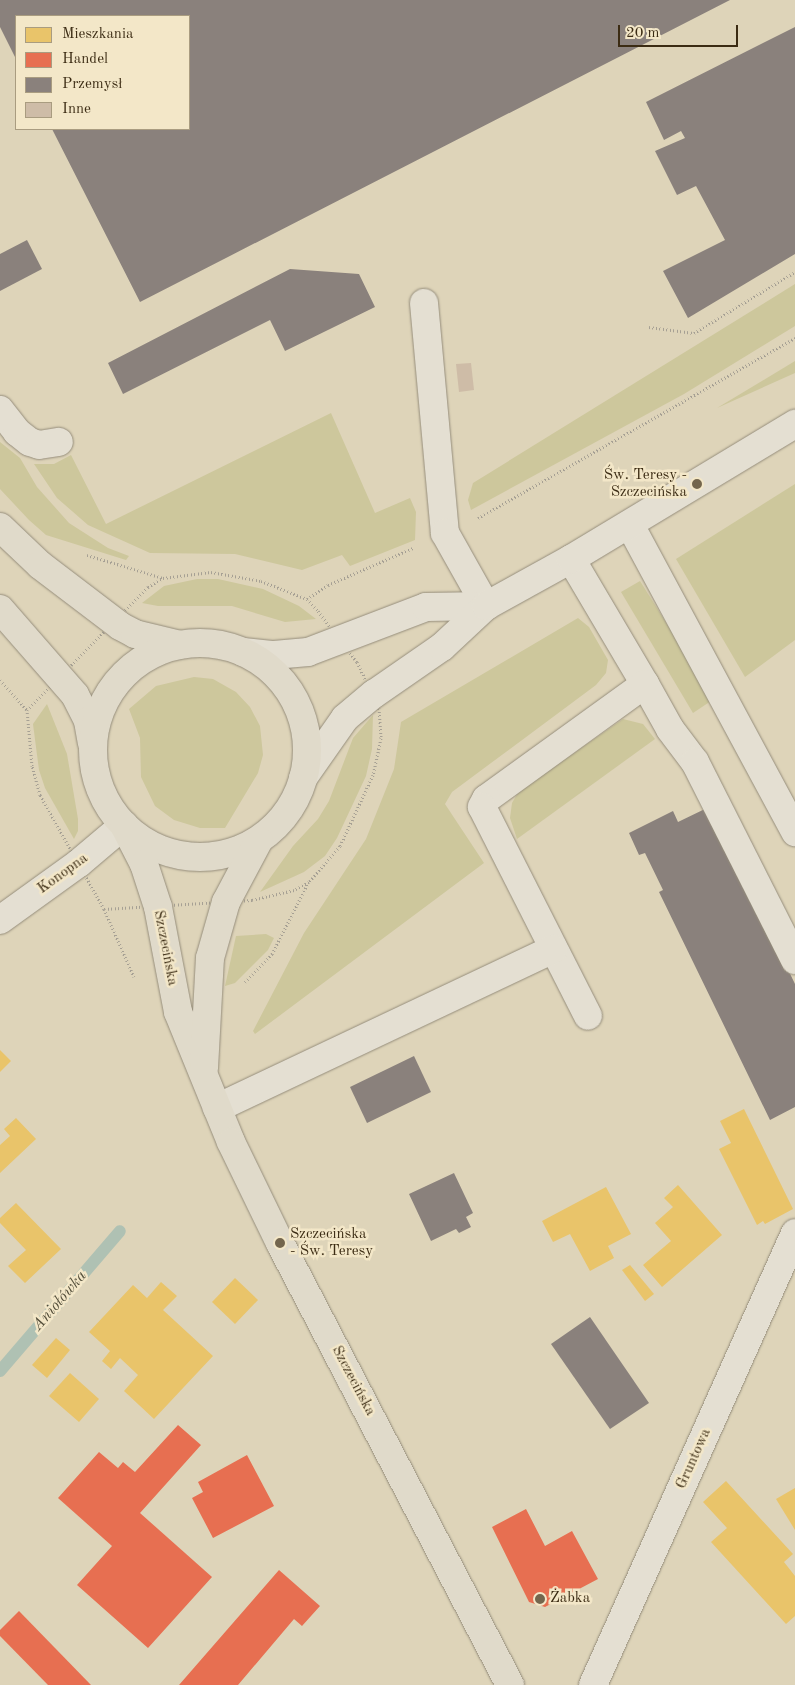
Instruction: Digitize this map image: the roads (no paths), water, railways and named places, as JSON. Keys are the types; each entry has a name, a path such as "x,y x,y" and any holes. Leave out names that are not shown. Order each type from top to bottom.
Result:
{"main road":[{"path":"0,527 40,565 120,626 135,634 180,645 210,644 243,652 276,675 299,708 306,738 303,778 284,817 259,840 233,852 194,857 156,848 124,825 104,796 88,721 75,695 0,609"},
{"path":"94,753 99,716 117,684 147,658 180,645"},
{"name":"Szczecińska","path":"124,825 153,892 178,1012 204,1072 217,1108 280,1243 510,1685"},
{"name":"Szczecińska","path":"204,1072 210,958 226,902 259,840"}],"street":[{"path":"424,303 445,533 486,606"},
{"path":"0,410 17,432 30,442 39,445 59,442"},
{"path":"303,778 345,718 374,694 442,647 486,606 630,525 795,424"},
{"path":"630,525 795,832"},
{"path":"571,559 670,729 696,762 795,960"},
{"path":"243,652 274,655 308,652 426,607 486,606"},
{"path":"588,1016 482,807 486,799 645,684"},
{"name":"Konopna","path":"0,920 79,863 124,825"},
{"path":"217,1108 554,949"},
{"name":"Gruntowa","path":"594,1685 795,1233"}],"waterway":[{"name":"Aniołówka","path":"0,1371 120,1231"}],"place":[{"name":"Św. Teresy - Szczecińska","path":"697,484"},
{"name":"Szczecińska - Św. Teresy","path":"280,1243"},
{"name":"Żabka","path":"540,1599"}]}
